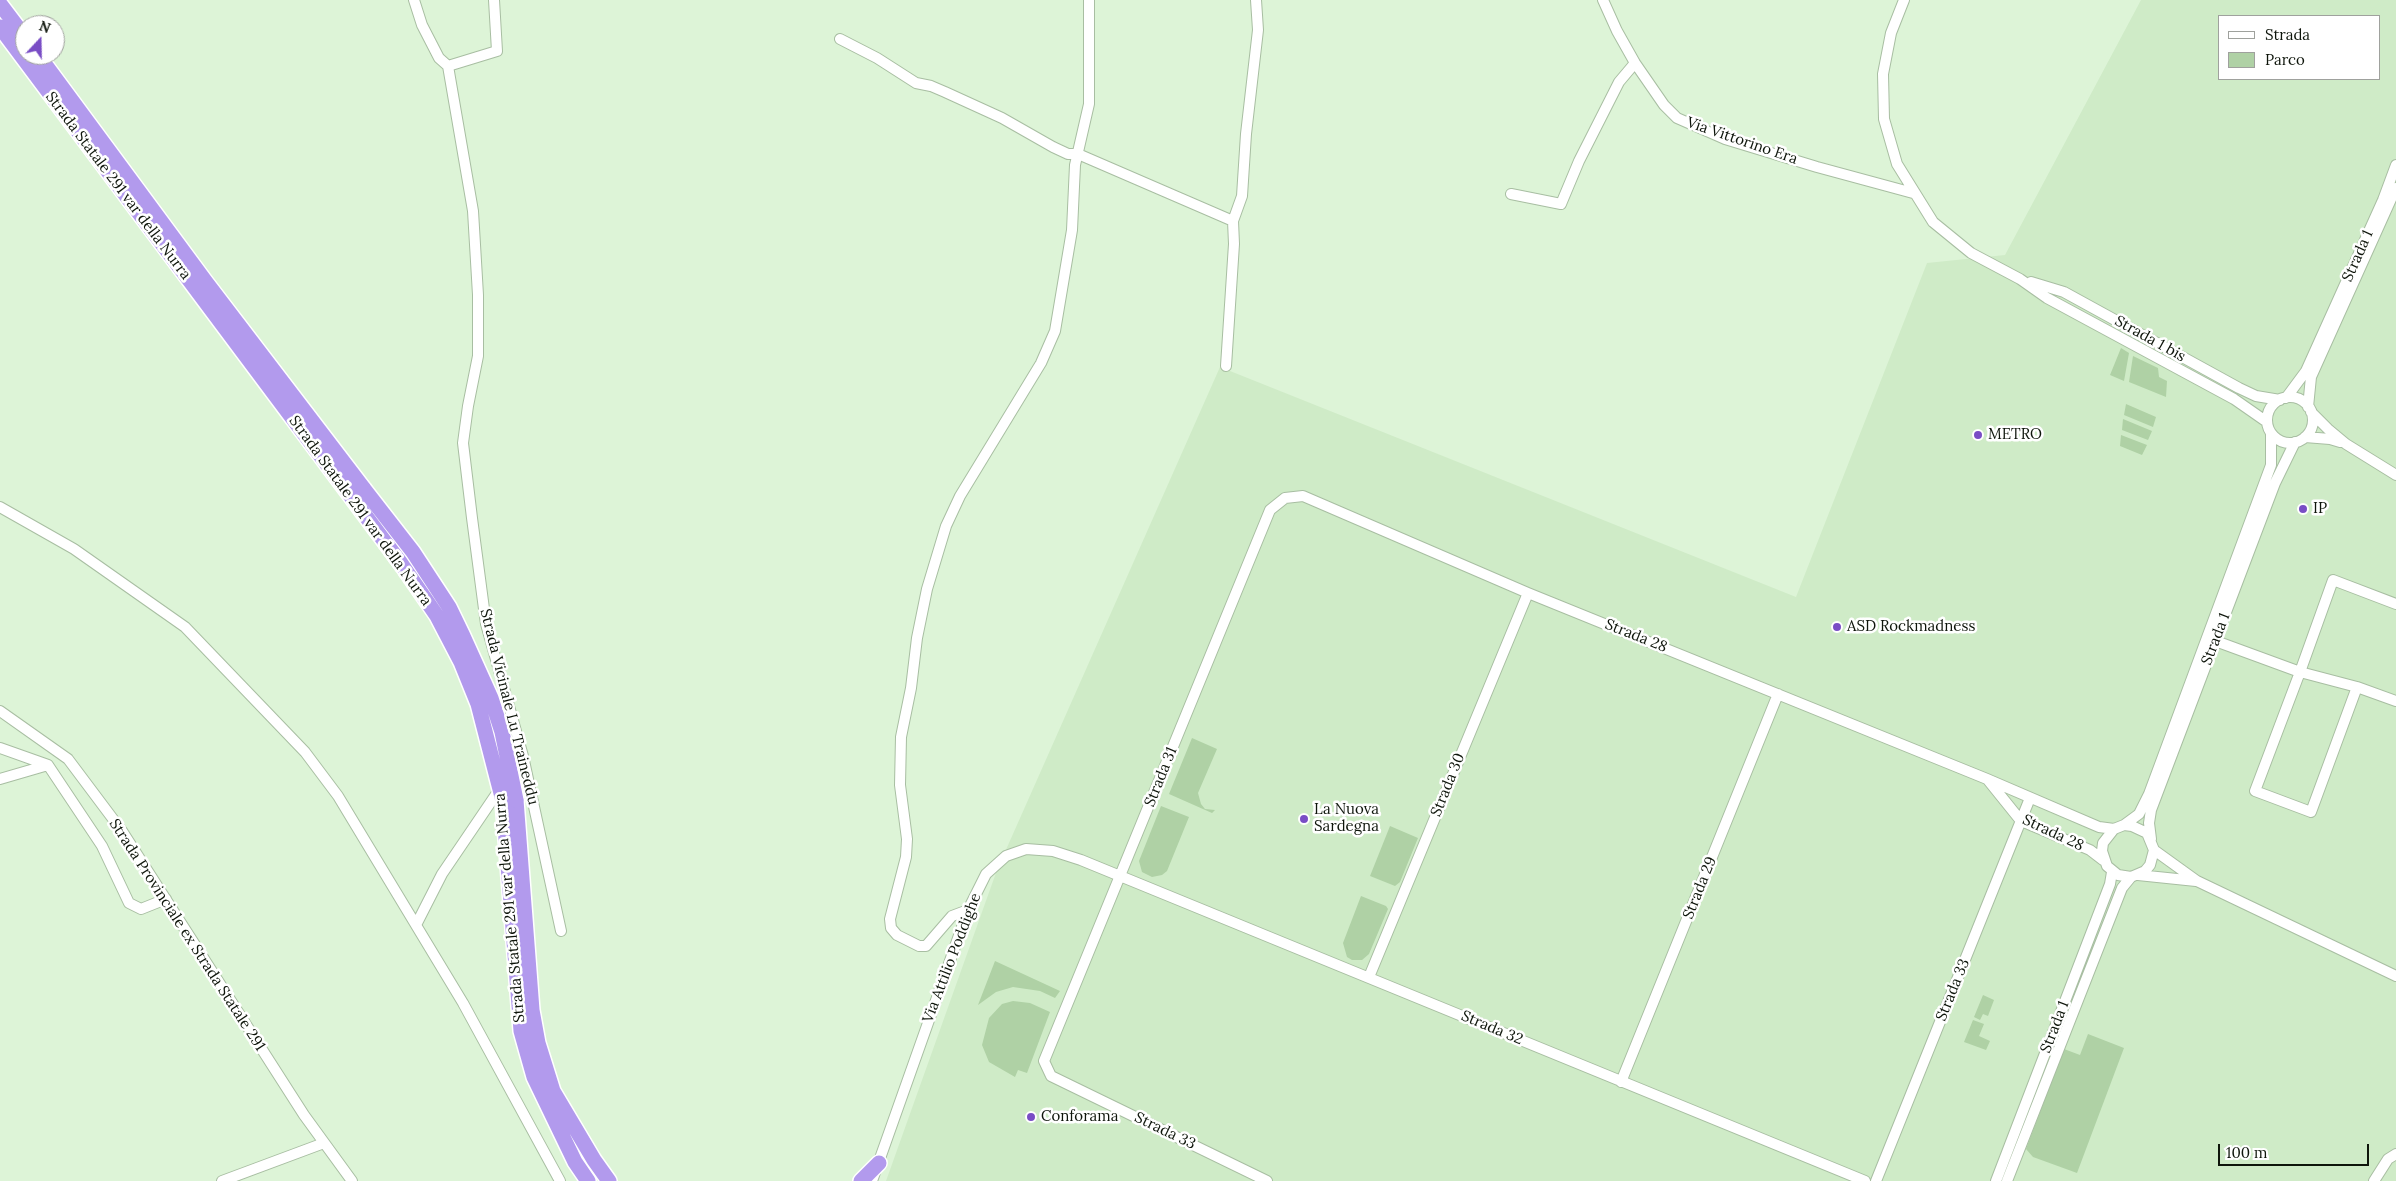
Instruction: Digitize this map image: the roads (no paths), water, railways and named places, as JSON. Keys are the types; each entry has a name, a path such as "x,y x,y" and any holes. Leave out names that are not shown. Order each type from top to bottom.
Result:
{"highway":[{"path":"0,4 15,24"},
{"name":"Strada Statale 291 var della Nurra","path":"0,27 358,494"},
{"name":"Strada Statale 291 var della Nurra","path":"45,65 205,281 358,494 400,562 437,616 461,662 478,704 510,801 532,1010 538,1043 553,1091 594,1160 609,1181"},
{"name":"Strada Statale 291 var della Nurra","path":"510,801 521,1031 534,1077 575,1162 588,1181"},
{"path":"861,1181 879,1163"}],"street":[{"path":"414,0 422,25 439,58 448,66 497,51 494,0"},
{"path":"968,910 952,916 926,946 919,946 897,935 891,928 890,919 906,857 907,839 900,785 901,737 911,688 916,638 927,589 946,526 960,496 1041,363 1055,331 1069,253 1075,166 1089,104 1089,0"},
{"path":"1226,366 1234,244 1233,221 1242,196 1246,134 1258,30 1256,0"},
{"name":"Via Vittorino Era","path":"1603,0 1617,31 1635,63 1670,112 1690,125 1725,139 1817,167 1913,192"},
{"name":"Strada 1 bis","path":"1904,0 1891,33 1883,74 1884,119 1897,164 1933,222 1971,253 2020,279 2047,298 2234,398 2267,422"},
{"path":"840,39 877,58 916,83 931,86 953,95 1002,118 1068,154 1078,154 1233,221"},
{"path":"1511,194 1561,204 1579,161 1619,82 1635,63"},
{"name":"Strada Vicinale Lu Traineddu","path":"448,66 473,210 478,295 478,356 468,406 464,443 466,472 486,624 524,756 560,930"},
{"name":"Strada 1","path":"2283,399 2306,371 2383,200 2396,164"},
{"name":"Strada 1","path":"2310,409 2311,377 2396,188"},
{"name":"Strada 1 bis","path":"2020,279 2064,292 2256,396 2283,399"},
{"path":"2346,444 2330,439 2282,441 2271,433 2267,422 2269,410 2283,399 2296,398 2310,409 2328,430 2346,444 2396,475"},
{"path":"2300,440 2312,426 2310,409"},
{"name":"Strada 1","path":"2153,845 2149,823 2151,810 2271,465 2271,433"},
{"name":"Strada 1","path":"2124,826 2140,814 2275,483 2300,440"},
{"name":"Strada 28","path":"1286,498 1303,496 1528,593 1987,779 2099,827 2114,829"},
{"name":"Strada 31","path":"1044,1061 1270,510 1286,498"},
{"path":"0,507 74,549 185,627 305,752 338,796 463,1003 560,1181"},
{"path":"2357,687 2311,812 2255,791 2333,580 2396,604"},
{"name":"Strada 30","path":"1369,978 1528,593"},
{"path":"2211,639 2300,672 2357,687 2396,701"},
{"name":"Strada 29","path":"1621,1082 1778,694"},
{"name":"Strada Provinciale ex Strada Statale 291","path":"0,711 68,759 122,831 304,1116 352,1181"},
{"path":"0,748 48,765 102,846 129,904 141,909 166,899"},
{"path":"416,925 447,867 524,756"},
{"path":"0,778 48,765"},
{"name":"Strada 28","path":"1987,779 2021,821 2090,850 2103,860"},
{"name":"Strada 33","path":"1876,1181 2030,798"},
{"path":"2197,881 2118,875 2112,872 2103,860 2103,843 2114,829 2124,826 2140,828 2153,845 2197,881 2396,976"},
{"path":"2008,1181 2122,888 2150,865 2153,845"},
{"name":"Via Attilio Poddighe","path":"872,1181 968,910 986,874 1006,856 1026,849 1053,850 1120,876"},
{"name":"Strada 1","path":"1996,1181 2110,884 2112,872"},
{"name":"Strada 32","path":"1120,876 1865,1181"},
{"name":"Strada 33","path":"1044,1061 1051,1076 1266,1181"},
{"path":"222,1181 324,1143"},
{"path":"2374,1181 2388,1159 2396,1154"}],"place":[{"name":"METRO","path":"1978,435"},
{"name":"IP","path":"2303,509"},
{"name":"ASD Rockmadness","path":"1837,627"},
{"name":"La Nuova Sardegna","path":"1304,819"},
{"name":"Conforama","path":"1031,1117"}]}
